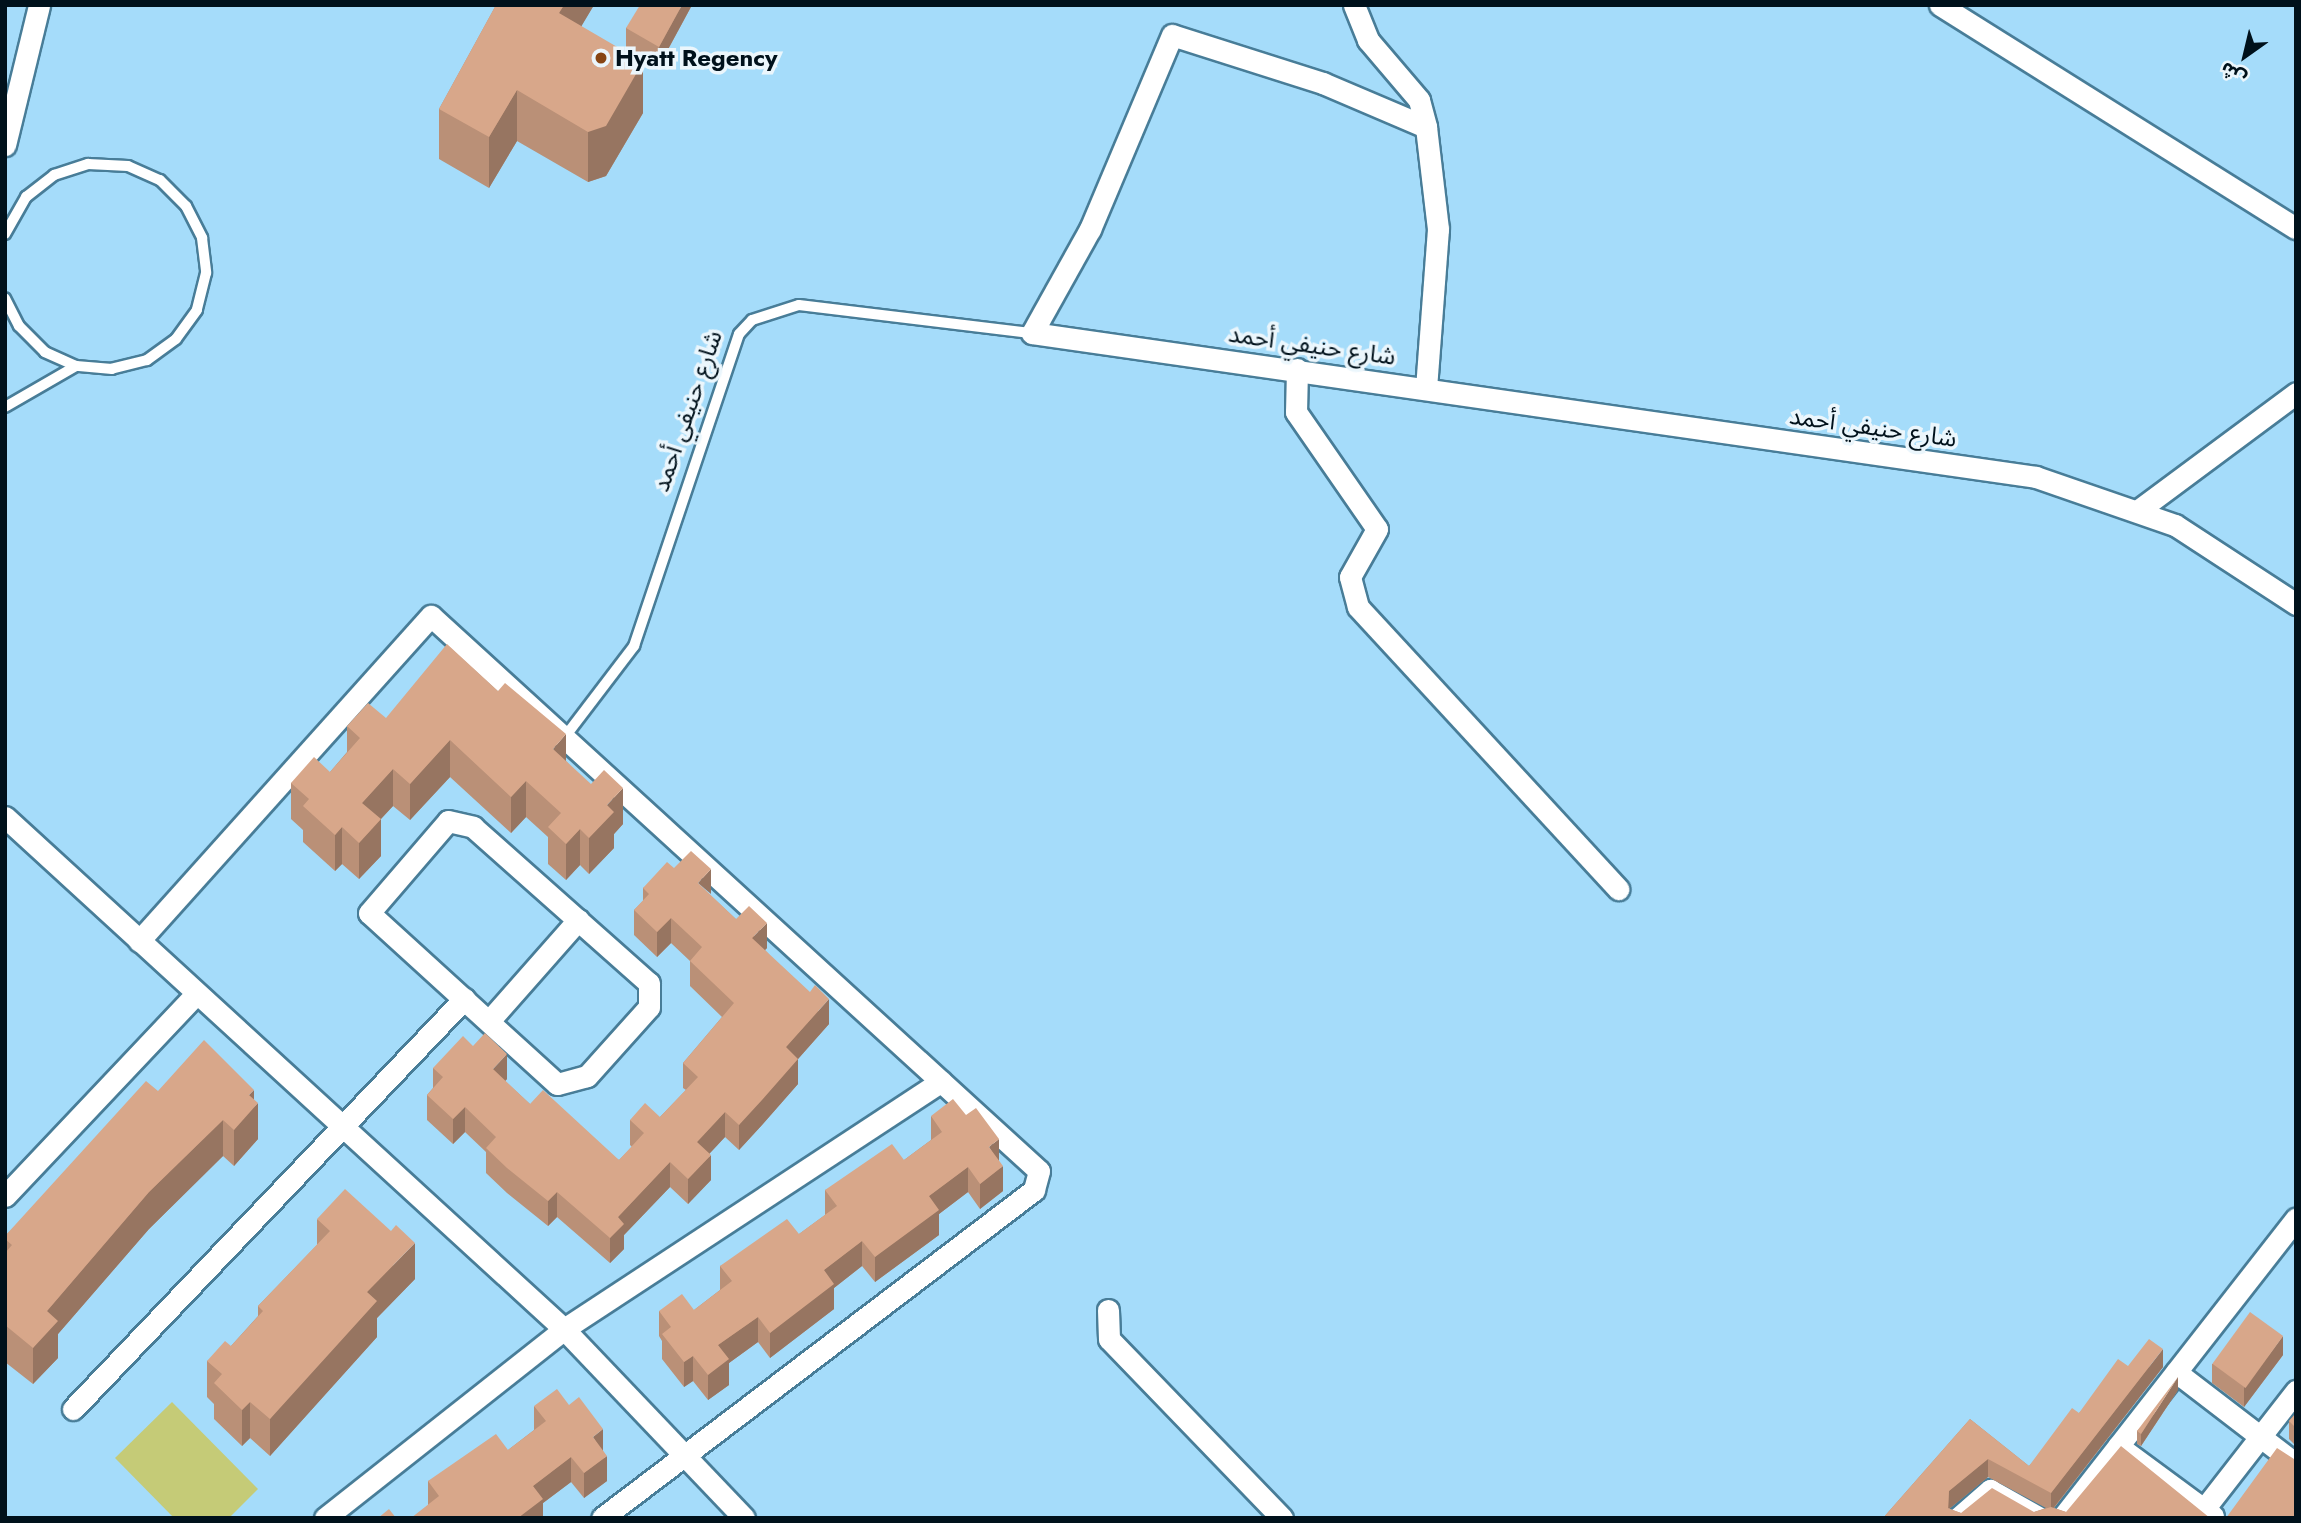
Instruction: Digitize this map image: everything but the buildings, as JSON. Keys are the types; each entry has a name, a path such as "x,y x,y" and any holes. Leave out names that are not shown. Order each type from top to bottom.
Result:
{"street":[{"path":"5,145 39,5"},
{"path":"1354,5 1368,40 1419,100 1426,127 1438,229 1426,388"},
{"path":"1940,5 2296,228"},
{"path":"1032,332 1090,229 1172,35 1323,83 1426,127"},
{"name":"شارع حنيفي أحمد","path":"1032,332 2036,477 2140,509 2175,525 2296,604"},
{"path":"1297,369 1296,412 1377,529 1350,577 1358,607 1618,888"},
{"path":"2140,509 2296,393"},
{"path":"139,941 431,616 1039,1171 1034,1190 603,1518"},
{"path":"5,817 564,1329 690,1454 744,1518"},
{"path":"448,821 472,827 578,920 649,983 649,1007 587,1076 557,1084 369,913 448,821"},
{"path":"489,1021 578,920"},
{"path":"5,1196 196,994"},
{"path":"73,1409 344,1128 464,999"},
{"path":"325,1518 564,1329 941,1081"},
{"path":"2062,1518 2296,1218"},
{"path":"1108,1310 1109,1339 1282,1518"},
{"path":"2176,1372 2296,1464"},
{"path":"2118,1446 2209,1513 2260,1437 2296,1391"},
{"path":"1958,1518 1990,1490 2040,1518"}],"lane":[{"path":"5,234 26,197 54,175 88,164 128,166 160,180 186,206 202,238 206,273 197,310 176,339 147,360 112,369 76,366 45,352 19,326 5,298"},
{"name":"شارع حنيفي أحمد","path":"564,737 635,646 739,334 752,320 799,304 1032,332"},
{"path":"5,407 76,366"}],"green space":[{"path":"172,1402 258,1489 229,1518 174,1518 115,1458"}],"place":[{"name":"Hyatt Regency","path":"601,58"}]}
